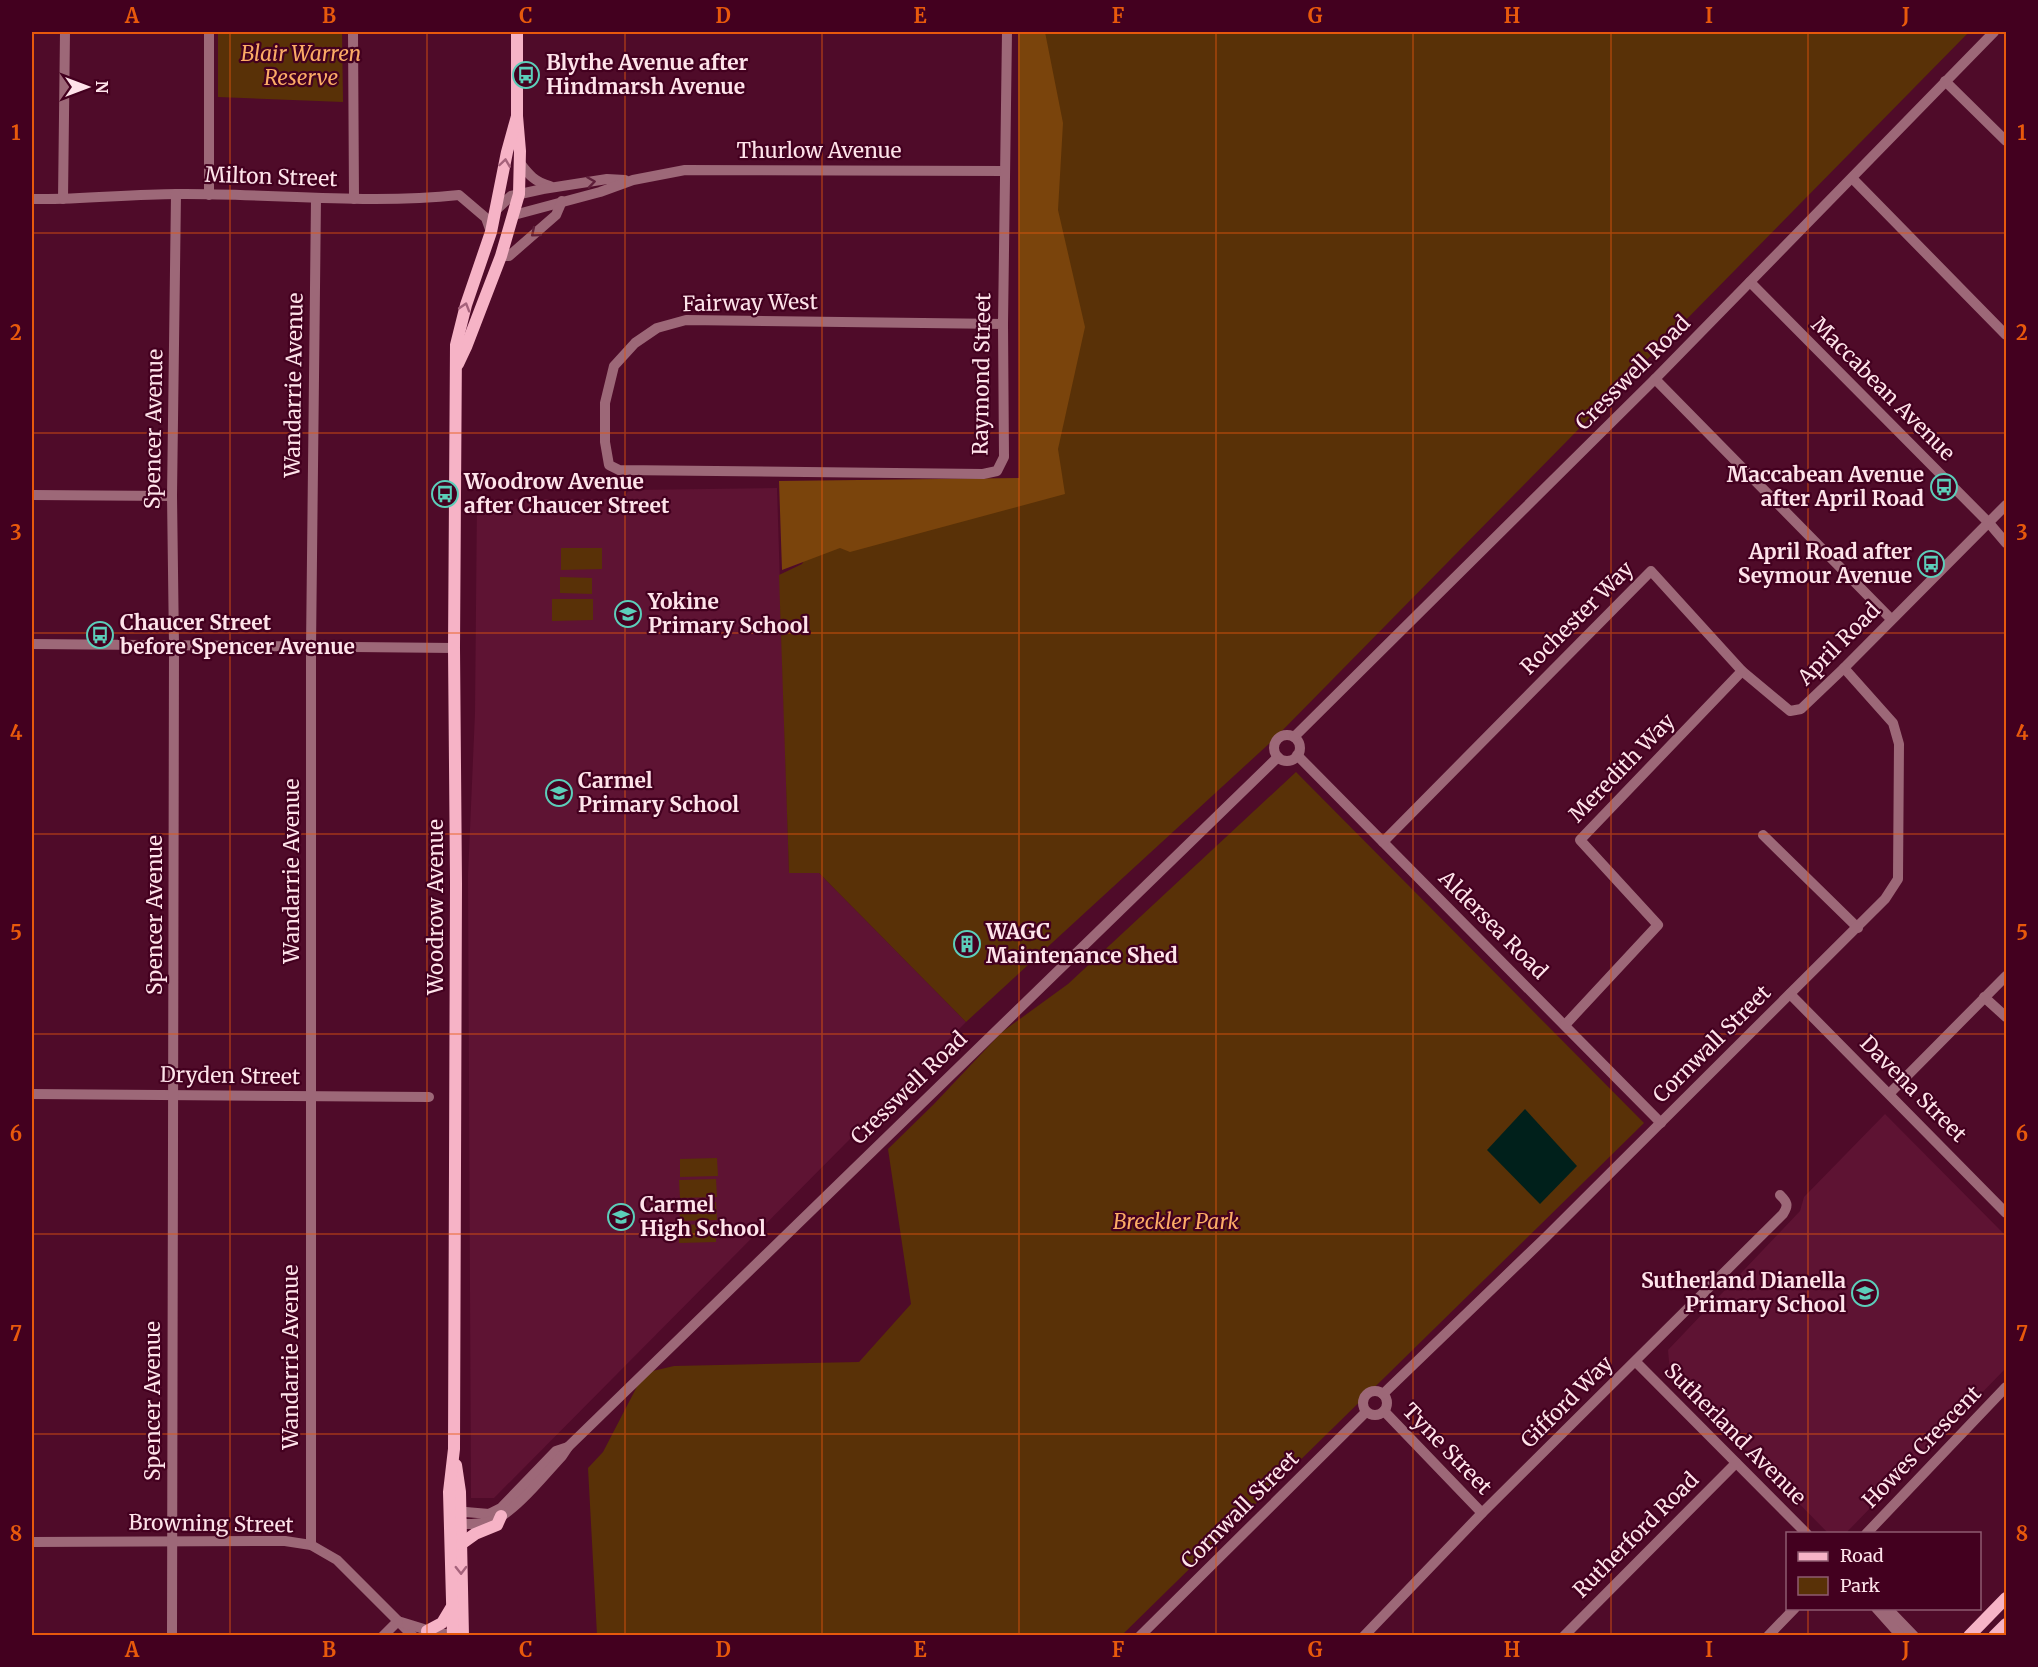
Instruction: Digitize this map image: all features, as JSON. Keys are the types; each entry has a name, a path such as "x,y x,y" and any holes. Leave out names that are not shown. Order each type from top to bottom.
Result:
{"main road":[{"path":"517,32 517,117"},
{"name":"Woodrow Avenue","path":"457,365 501,256 514,215 519,194 520,163 517,117"},
{"name":"Woodrow Avenue","path":"458,1635 461,1544 449,1492 454,1449 456,345 491,232 507,152 517,117"},
{"path":"461,1544 475,1534 497,1525 501,1516"},
{"name":"Woodrow Avenue","path":"455,1518 451,1608 458,1635"},
{"path":"1969,1635 2007,1598"},
{"path":"427,1630 442,1623 451,1608"},
{"path":"1994,1635 2007,1624"}],"street":[{"path":"63,199 64,32"},
{"path":"209,32 209,195"},
{"path":"353,32 354,199"},
{"name":"Raymond Street","path":"609,465 618,470 983,474 997,471 1004,457 1003,324 1007,32"},
{"name":"Cresswell Road","path":"455,1518 483,1523 501,1516 562,1456 568,1447 1278,757 1274,748 1277,739 1285,734 1294,737 1656,380 1994,32"},
{"path":"1945,81 2007,141"},
{"path":"520,163 531,177 540,183 554,187"},
{"name":"Thurlow Avenue","path":"514,215 600,192 633,180 685,170 1005,171"},
{"path":"1852,178 2007,335"},
{"name":"Thurlow Avenue","path":"497,209 511,196 519,194 606,179 633,180"},
{"name":"Milton Street","path":"32,199 176,194 354,199 459,195 486,218 491,232"},
{"name":"Spencer Avenue","path":"172,1635 174,645 172,496 176,194"},
{"name":"Wandarrie Avenue","path":"311,1545 311,647 316,198"},
{"path":"501,256 509,256 556,215 562,201"},
{"name":"Maccabean Avenue","path":"1750,282 2007,543"},
{"name":"Fairway West","path":"609,465 605,442 605,403 614,366 635,343 657,328 686,320 1003,324"},
{"path":"1656,380 1891,619"},
{"path":"32,495 172,496"},
{"name":"April Road","path":"1801,709 2007,505"},
{"name":"Rochester Way","path":"1383,842 1651,571 1742,671 1790,711 1801,709"},
{"path":"32,644 454,648"},
{"name":"Cornwall Street","path":"1383,1394 1858,928 1885,899 1898,879 1899,744 1893,723 1844,668"},
{"name":"Meredith Way","path":"1565,1025 1658,925 1580,840 1742,671"},
{"path":"1278,757 1290,760 1297,755 1300,746 1294,737"},
{"name":"Aldersea Road","path":"1297,755 1661,1122"},
{"path":"1763,835 1858,928"},
{"path":"1890,1093 1984,996 2007,976"},
{"name":"Davena Street","path":"1790,994 2007,1213"},
{"path":"1984,996 2007,1017"},
{"name":"Dryden Street","path":"32,1094 429,1097"},
{"name":"Gifford Way","path":"1364,1635 1482,1513 1783,1214 1787,1207 1786,1201 1780,1195"},
{"name":"Sutherland Avenue","path":"1636,1362 1806,1532"},
{"name":"Howes Crescent","path":"1867,1532 2007,1387"},
{"path":"1373,1391 1383,1394 1387,1405 1384,1411 1375,1415 1366,1412 1363,1405 1366,1394 1373,1391"},
{"name":"Tyne Street","path":"1384,1411 1482,1513"},
{"name":"Cornwall Street","path":"1140,1635 1366,1412"},
{"name":"Cresswell Road","path":"455,1518 489,1514 501,1508 556,1451 568,1447"},
{"name":"Rutherford Road","path":"1564,1635 1736,1463"},
{"name":"Browning Street","path":"32,1542 285,1541 311,1545 338,1560 413,1635"},
{"path":"1768,1635 1793,1610"},
{"path":"1879,1610 1914,1635"},
{"path":"1888,1610 1901,1635"},
{"path":"383,1635 398,1621"},
{"name":"Browning Street","path":"398,1621 440,1634 458,1635"}],"shaded area":[{"path":"1018,32 1045,32 1063,123 1058,210 1085,327 1058,449 1065,494 850,552 840,548 782,570 779,481 1019,478"},
{"name":"Carmel High School","path":"777,488 789,872 819,873 966,1022 494,1498 471,1498 468,876 475,713 477,499 623,499 629,490"},
{"path":"1525,1109 1577,1166 1540,1204 1487,1150"},
{"name":"Sutherland Dianella Primary School","path":"1885,1114 2006,1236 2006,1368 1847,1532 1827,1532 1670,1373 1668,1350 1800,1211 1804,1197"}],"green space":[{"name":"Blair Warren Reserve","path":"218,32 342,32 343,102 218,97"},
{"path":"1024,32 1969,32 1272,741 966,1022 819,873 789,873 779,575 802,564 816,541 1028,488"},
{"path":"561,548 602,548 602,569 561,570"},
{"path":"560,577 592,578 592,594 560,593"},
{"path":"552,599 593,599 593,620 552,621"},
{"name":"Breckler Park","path":"1296,772 1644,1123 1122,1635 597,1635 588,1468 603,1452 644,1373 674,1366 859,1362 911,1304 888,1149 1002,1032 1068,984"},
{"path":"717,1158 718,1176 680,1177 680,1159"},
{"path":"716,1179 717,1197 680,1198 679,1180"},
{"path":"716,1202 717,1220 680,1221 679,1203"},
{"path":"716,1224 716,1242 679,1243 679,1225"}],"place":[{"name":"Blythe Avenue after Hindmarsh Avenue","path":"526,75"},
{"name":"Maccabean Avenue after April Road","path":"1944,487"},
{"name":"Woodrow Avenue after Chaucer Street","path":"445,494"},
{"name":"April Road after Seymour Avenue","path":"1931,564"},
{"name":"Yokine Primary School","path":"628,614"},
{"name":"Chaucer Street before Spencer Avenue","path":"100,635"},
{"name":"Carmel Primary School","path":"559,793"},
{"name":"WAGC Maintenance Shed","path":"967,944"},
{"name":"Carmel High School","path":"621,1217"},
{"name":"Sutherland Dianella Primary School","path":"1865,1293"}]}
